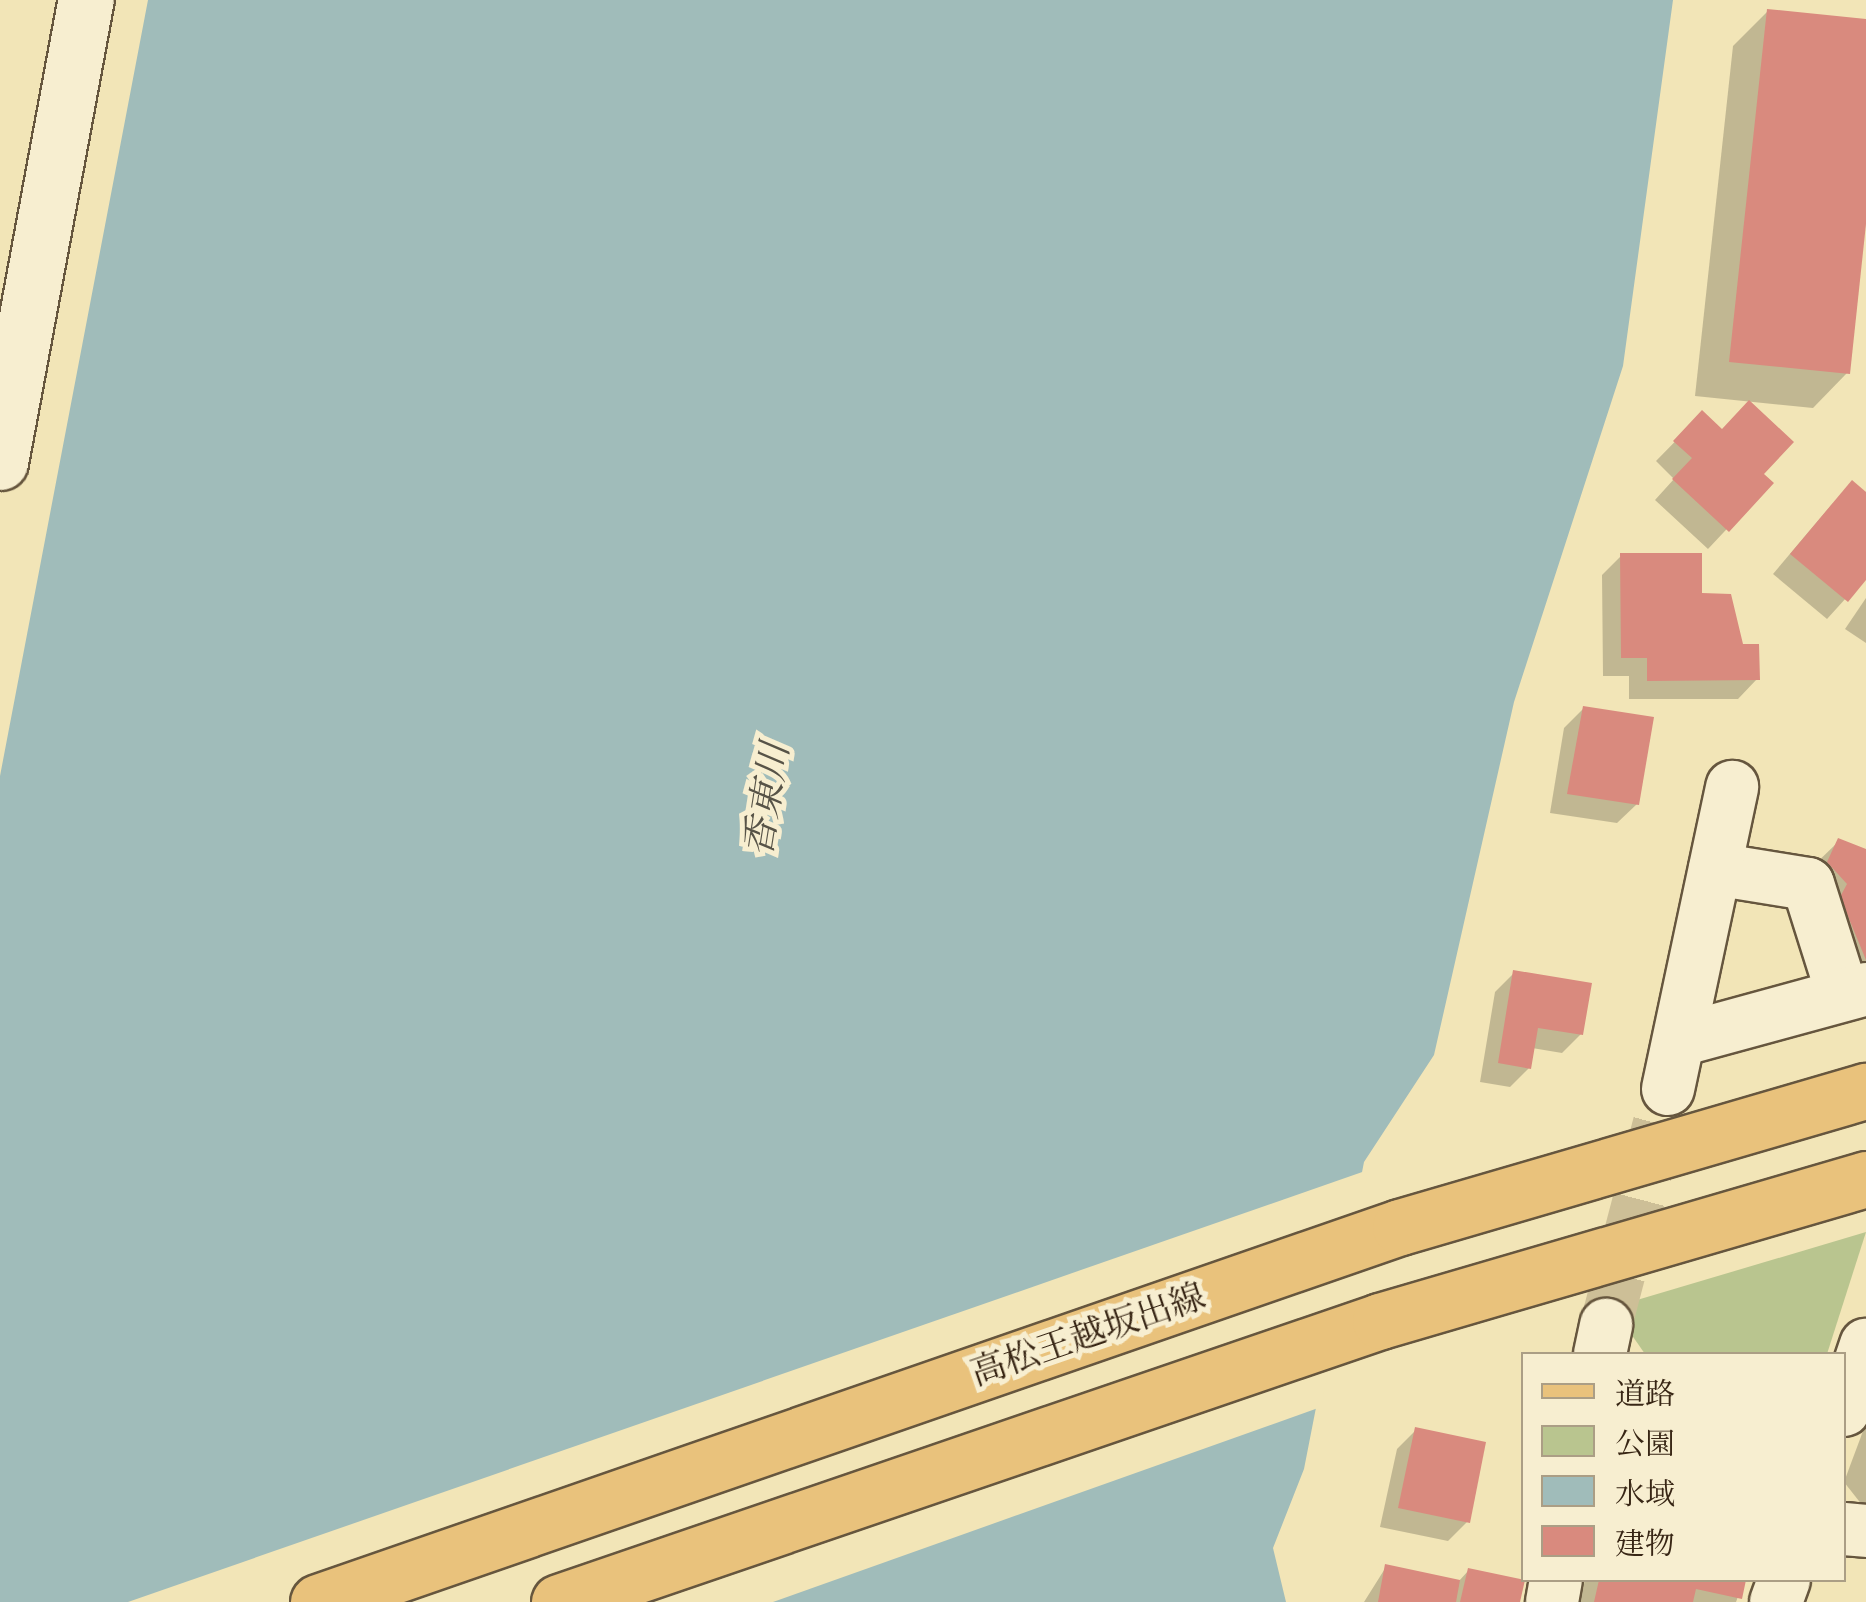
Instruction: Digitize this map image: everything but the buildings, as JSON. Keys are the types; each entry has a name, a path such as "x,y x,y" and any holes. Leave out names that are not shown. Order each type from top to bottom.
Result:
{"main road":[{"name":"高松王越坂出線","path":"318,1602 1400,1227 1866,1091"},
{"path":"560,1602 1380,1322 1866,1178"}],"street":[{"path":"0,462 86,0"},
{"path":"1715,868 1808,884 1854,992 1674,1064 1715,868 1732,787"},
{"path":"1846,1404 1866,1345"}],"green space":[{"path":"1866,1232 1828,1352 1644,1352 1629,1331 1637,1300"}],"water":[{"name":"香東川","path":"148,0 1673,0 1623,366 1514,702 1434,1055 1364,1162 1304,1469 1273,1548 1286,1602 0,1602 0,776"}],"pier":[{"path":"1368,1170 1321,1407 773,1602 128,1602"}],"tunnel":[{"path":"1606,1325 1668,1089"}]}
